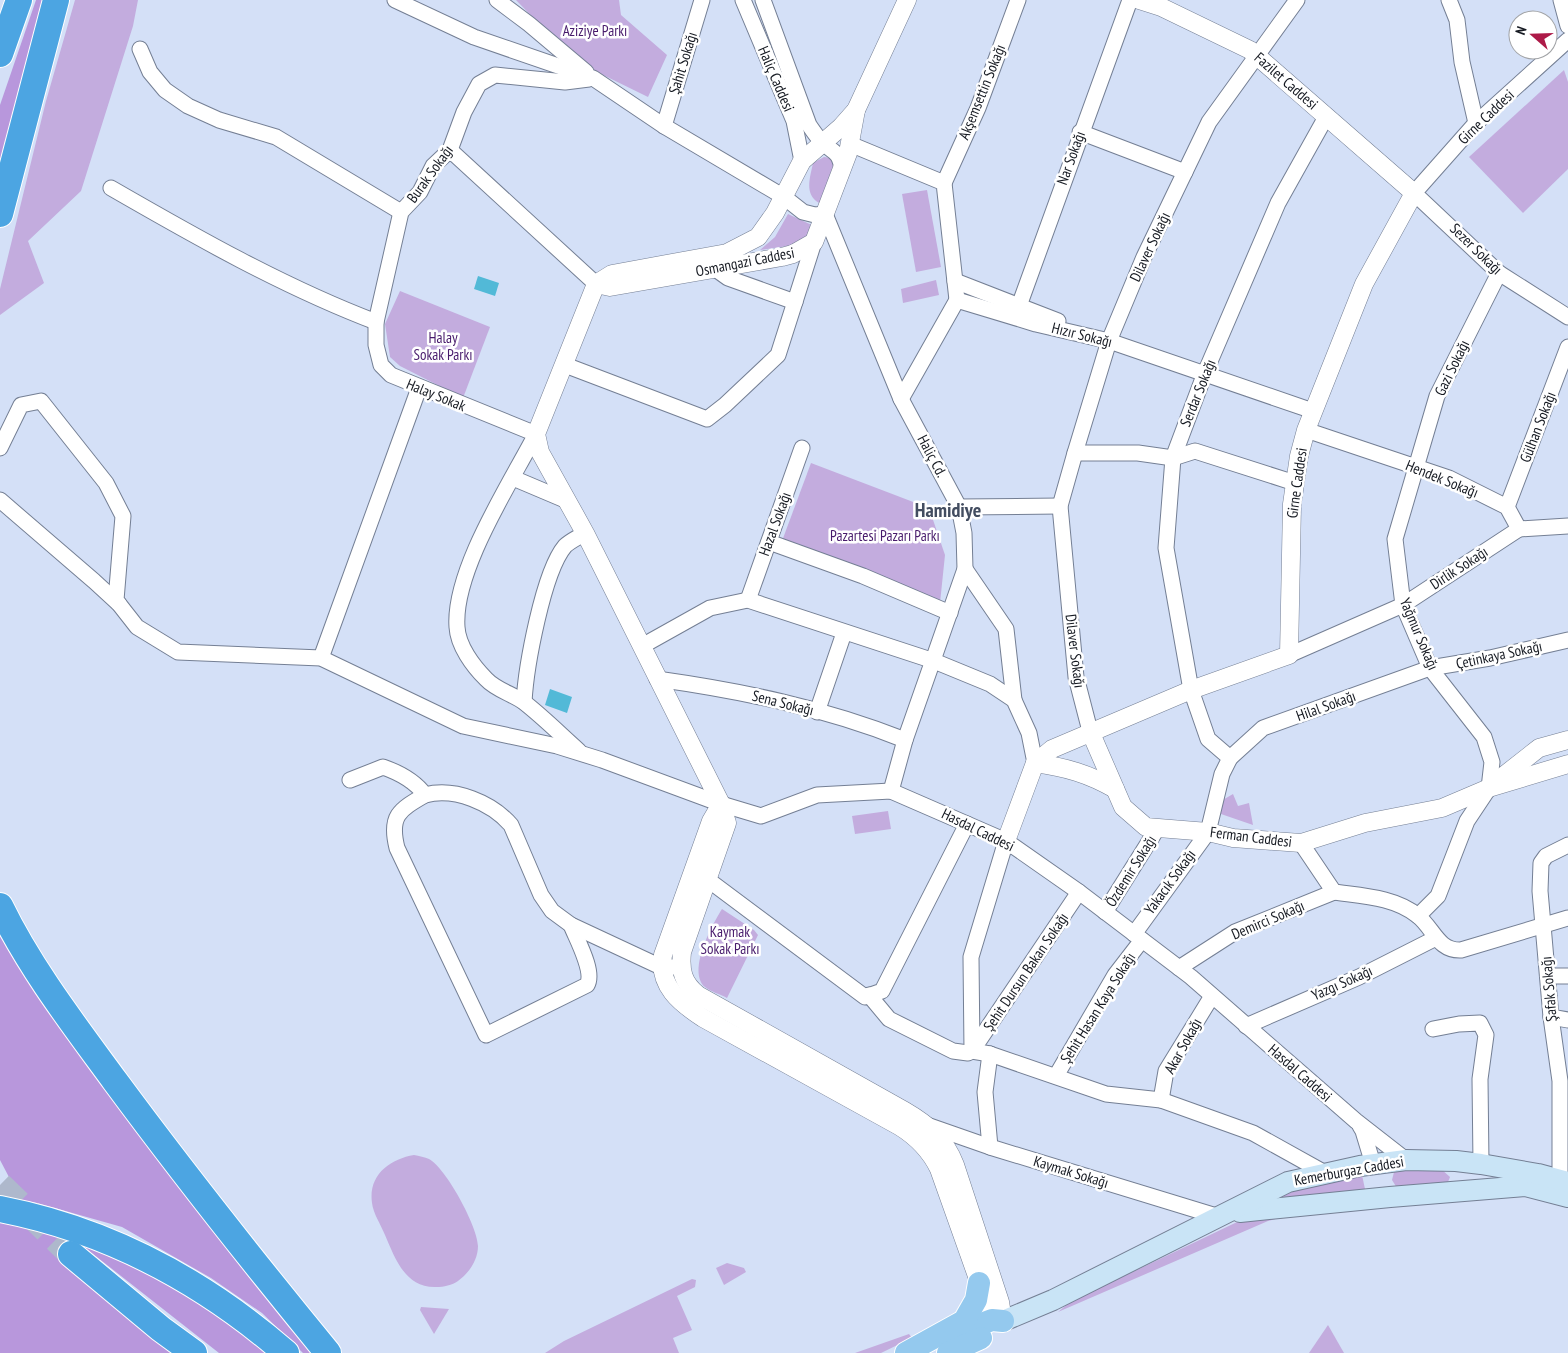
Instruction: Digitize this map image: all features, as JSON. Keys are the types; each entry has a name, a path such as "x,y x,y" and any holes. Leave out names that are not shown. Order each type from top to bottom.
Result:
{"highway":[{"path":"0,54 19,0"},
{"path":"0,214 56,0"},
{"path":"0,906 42,976 93,1051 231,1233 328,1353"},
{"path":"0,1209 56,1221 81,1229 157,1263 221,1301 286,1353"},
{"path":"71,1254 161,1329 194,1353"}],"main road":[{"name":"Kemerburgaz Caddesi","path":"1003,1321 1053,1300 1288,1182 1373,1164 1406,1160 1456,1161 1480,1164 1565,1186"},
{"path":"1456,1161 1464,1172 1464,1185 1458,1191"},
{"path":"1373,1164 1378,1183 1383,1192 1390,1196"},
{"name":"Kemerburgaz Caddesi","path":"1221,1215 1390,1196 1525,1186 1565,1186"},
{"path":"916,1348 964,1320 976,1300 979,1283"},
{"path":"916,1348 984,1323 1003,1321"},
{"path":"948,1353 989,1334 1003,1321"}],"street":[{"path":"395,0 474,37 593,78"},
{"path":"496,0 509,5 593,78 664,126 784,197 803,212 815,215 825,214"},
{"name":"Şahit Sokağı","path":"664,126 702,0"},
{"name":"Haliç Caddesi","path":"743,0 794,121 802,161"},
{"name":"Haliç Caddesi","path":"763,0 804,114 822,143 836,151 841,159 842,169"},
{"name":"Akşemsettin Sokağı","path":"944,183 978,108 1018,0"},
{"name":"Nar Sokağı","path":"1017,312 1080,132 1130,0"},
{"name":"Fazilet Caddesi","path":"1139,0 1161,7 1250,50 1414,192"},
{"name":"Dilaver Sokağı","path":"1090,731 1076,677 1060,506 1075,453 1109,341 1144,258 1209,122 1297,0"},
{"path":"1449,0 1457,20 1462,62 1476,123"},
{"path":"1560,0 1568,26"},
{"path":"582,754 524,702 488,681 462,645 457,627 463,582 483,534 536,434 565,366 596,284 612,274 728,253 758,237 767,226 784,197 802,161 842,127 856,110 909,3"},
{"name":"Girne Caddesi","path":"1289,655 1292,504 1295,483 1306,430 1364,284 1414,192 1476,123 1568,40"},
{"path":"140,49 150,72 164,90 188,106 219,120 276,137 401,212"},
{"name":"Burak Sokağı","path":"376,322 401,212 420,192 433,166 450,150 464,112 479,84 495,75 565,82 593,78"},
{"name":"Osmangazi Caddesi","path":"596,284 610,287 788,256 814,242 850,144 856,110"},
{"name":"Serdar Sokağı","path":"1230,758 1208,739 1191,690 1166,548 1173,458 1205,373 1278,203 1326,117"},
{"path":"1080,132 1185,172"},
{"path":"850,144 944,183 957,300 901,399"},
{"path":"450,150 596,284"},
{"path":"111,188 210,244 348,311 376,322"},
{"name":"Sezer Sokağı","path":"1414,192 1499,273 1568,316"},
{"name":"Haliç Cd.","path":"825,214 901,399 959,507 964,533 965,569 905,740 891,791"},
{"path":"565,366 707,419 726,405 778,355 814,242"},
{"path":"714,268 728,278 795,302"},
{"name":"Gazi Sokağı","path":"1415,466 1438,396 1499,273"},
{"path":"955,281 1017,312"},
{"name":"Hızır Sokağı","path":"957,300 1017,312 1205,373 1313,411"},
{"name":"Halay Sokak","path":"376,322 376,345 381,366 391,375 536,434"},
{"name":"Gülhan Sokağı","path":"1507,507 1568,347"},
{"path":"0,448 21,405 41,401 106,483 123,516 116,600 137,627 178,652 321,658 419,388"},
{"name":"Hendek Sokağı","path":"1306,430 1449,478 1507,507"},
{"path":"536,434 540,452 548,469 585,533 657,679 722,804 711,821 682,952 681,967 685,982 698,995 927,1125 944,1144 955,1165 1000,1302 1003,1321"},
{"name":"Hazal Sokağı","path":"748,600 802,448"},
{"path":"1075,453 1138,453 1173,458 1194,451 1295,483"},
{"name":"Yağmur Sokağı","path":"1415,466 1395,539 1403,604 1430,668 1484,736 1492,762 1489,788"},
{"path":"513,478 565,500"},
{"path":"0,500 119,604"},
{"path":"959,507 1060,506"},
{"path":"1507,507 1519,529 1568,526"},
{"name":"Dirlik Sokağı","path":"1289,655 1403,604 1519,529"},
{"path":"524,702 526,672 551,570 566,545 585,533"},
{"path":"768,542 863,576 950,613"},
{"path":"965,569 1006,629 1014,700 1030,733 1035,763"},
{"path":"642,646 710,608 748,600 934,661 990,684 1014,700"},
{"path":"817,712 844,633"},
{"name":"Çetinkaya Sokağı","path":"1430,668 1490,658 1568,640"},
{"path":"972,1051 971,957 1006,840 1035,763 1052,749 1090,731 1191,690 1289,655"},
{"name":"Hasdal Caddesi","path":"321,658 463,726 557,746 761,816 818,795 891,791 1006,840 1079,892 1179,968 1356,1121 1406,1160"},
{"name":"Hilal Sokağı","path":"1230,758 1263,728 1430,668"},
{"name":"Sena Sokağı","path":"657,679 718,688 782,701 864,724 905,740"},
{"name":"Ferman Caddesi","path":"1090,731 1123,807 1146,827 1208,832 1233,838 1301,843 1365,823 1442,808 1489,788 1568,764"},
{"name":"Ferman Caddesi","path":"1489,788 1539,748 1568,740"},
{"path":"1208,832 1222,774 1230,758"},
{"path":"1035,763 1064,767 1095,777 1115,789"},
{"path":"350,780 373,769 383,767 408,778 425,795"},
{"path":"1418,916 1438,896 1466,821 1489,788"},
{"path":"571,925 589,970 590,980 588,985 486,1035 396,848 392,830 396,818 407,806 425,795 448,793 484,804 503,816 511,825 521,844 541,895 552,911 571,925 661,967 681,967"},
{"path":"700,875 865,997 882,992 967,824"},
{"name":"Özdemir Sokağı","path":"1105,912 1157,829"},
{"name":"Yakacık Sokağı","path":"1138,937 1208,832"},
{"path":"1301,843 1334,892 1392,901 1418,916 1446,948 1462,950 1568,918"},
{"name":"Şafak Sokağı","path":"1565,1186 1560,1081 1551,1017 1540,863 1546,856 1568,845"},
{"path":"700,875 661,967 668,987 685,1006 899,1126 919,1140 934,1158 939,1169 988,1307 1003,1321"},
{"name":"Şehit Dursun Bakan Sokağı","path":"972,1051 1079,892"},
{"name":"Demirci Sokağı","path":"1179,968 1235,932 1334,892"},
{"name":"Şehit Hasan Kaya Sokağı","path":"1056,1076 1138,937"},
{"name":"Yazgı Sokağı","path":"1246,1026 1359,977 1436,938"},
{"path":"1548,976 1568,976"},
{"path":"869,995 889,1019 953,1051 968,1054 972,1051 990,1054 1106,1094 1161,1100 1253,1133 1325,1174"},
{"name":"Akar Sokağı","path":"1161,1100 1166,1071 1212,996"},
{"path":"1551,1017 1568,1020"},
{"path":"1433,1030 1459,1024 1480,1023 1486,1035 1480,1078 1480,1164"},
{"path":"990,1054 985,1092 990,1147"},
{"name":"Hasdal Caddesi","path":"1356,1121 1363,1130 1373,1164"},
{"name":"Kaymak Sokağı","path":"927,1125 990,1147 1221,1215"}],"green space":[{"path":"75,0 138,0 133,26 81,191 28,241 44,283 0,315 0,289 46,101"},
{"name":"Aziziye Parkı","path":"516,0 619,0 621,15 667,55 648,97 595,71 544,29"},
{"path":"1564,70 1568,82 1568,169 1523,213 1469,157"},
{"path":"824,157 831,158 838,168 824,201 819,203 811,195 809,185 813,163"},
{"path":"927,190 941,267 916,272 902,194"},
{"path":"788,214 816,227 802,244 760,250 775,237"},
{"path":"936,280 939,295 903,303 901,289"},
{"name":"Halay Sokak Parkı","path":"400,291 490,327 463,398 400,366 390,357 385,324"},
{"name":"Pazartesi Pazarı Parkı","path":"811,463 929,508 945,555 940,603 782,541"},
{"path":"1233,794 1238,806 1249,803 1253,825 1221,814 1221,801"},
{"path":"888,811 891,829 855,834 852,816"},
{"name":"Kaymak Sokak Parkı","path":"722,909 754,930 758,935 727,998 705,987 700,980 699,970 707,936"},
{"path":"414,1155 429,1159 444,1174 467,1212 477,1237 478,1251 472,1266 462,1278 448,1286 425,1286 416,1283 409,1277 397,1262 375,1215 372,1193 377,1177 382,1170 397,1160"},
{"path":"1441,1169 1450,1177 1448,1182 1397,1188 1392,1180 1394,1172 1397,1171"},
{"path":"1362,1175 1365,1189 1261,1201 1267,1196"},
{"path":"1290,1215 1268,1221 1058,1312 1070,1302 1235,1223 1247,1218"},
{"path":"727,1263 744,1268 746,1272 724,1285 716,1268"},
{"path":"692,1279 696,1280 695,1287 677,1296 692,1330 673,1338 679,1353 545,1353 564,1341"},
{"path":"421,1307 449,1309 434,1334 420,1310"},
{"path":"1328,1325 1344,1353 1309,1353"},
{"path":"909,1334 912,1338 881,1353 855,1353"}],"shaded area":[{"path":"36,0 45,0 0,163 0,105"},
{"path":"0,923 318,1353 303,1353 262,1313 211,1278 122,1227 37,1203 0,1196 0,1189 10,1179 0,1160"},
{"path":"0,1221 67,1234 185,1286 276,1353 219,1353 79,1243 65,1258 178,1353 0,1353"}],"water":[{"path":"478,276 499,283 495,296 474,289"},
{"path":"550,689 572,697 567,713 545,705"}],"tunnel":[{"path":"0,1185 71,1254"}],"district":[{"name":"Hamidiye","path":"948,510"}]}
